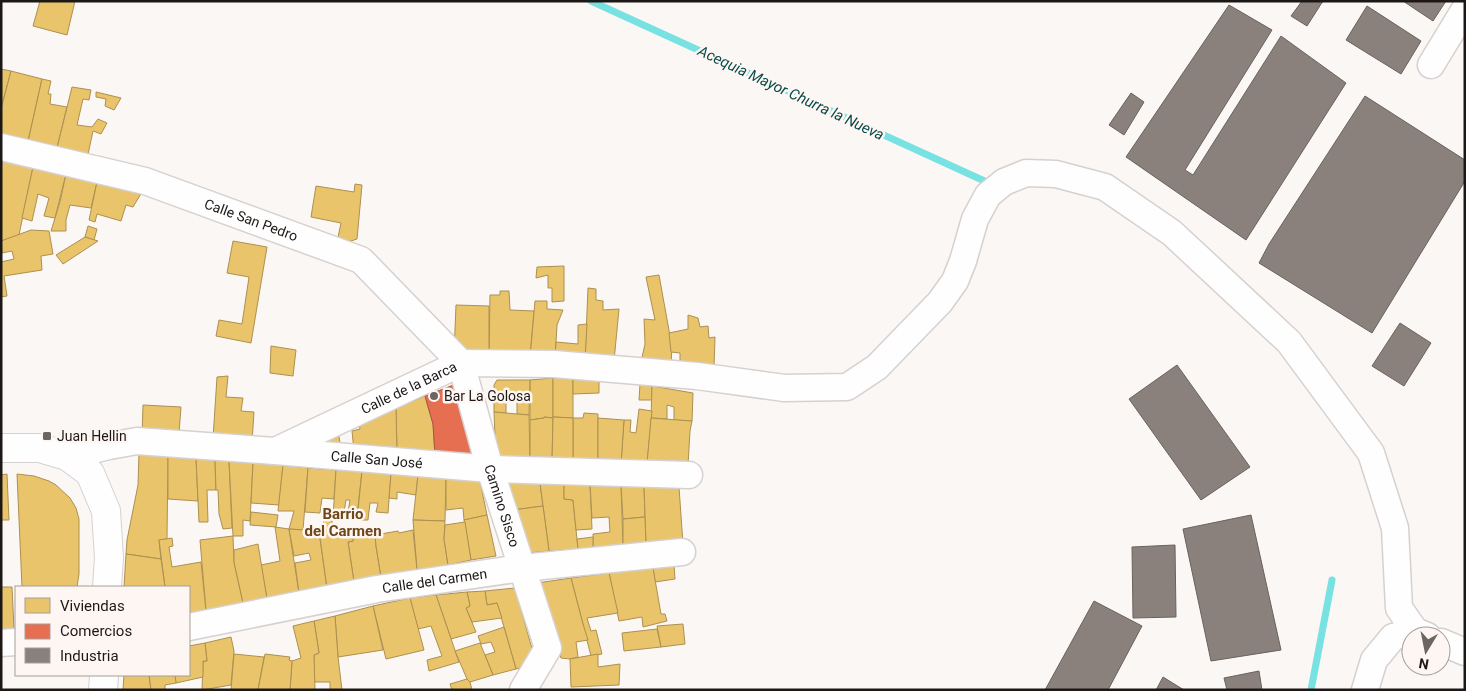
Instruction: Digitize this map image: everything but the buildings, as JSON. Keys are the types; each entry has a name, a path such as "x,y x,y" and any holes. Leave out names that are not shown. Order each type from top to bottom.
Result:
{"main road":[{"path":"1,448 40,448 67,456 90,473 106,511 109,558 107,586"},
{"path":"103,690 104,676"}],"street":[{"path":"1431,65 1465,9"},
{"name":"Calle San Pedro","path":"1,147 145,181 361,260 461,363"},
{"name":"Calle de la Barca","path":"275,451 461,363 554,364 697,376 784,388 847,387 877,367 940,302 955,281 975,219 988,195 1004,182 1026,173 1056,174 1105,187 1172,233 1290,342 1371,453 1395,528 1399,608 1415,626"},
{"name":"Camino Sisco","path":"461,363 490,469 548,648 523,690"},
{"name":"Calle San José","path":"67,456 137,441 490,469 690,475"},
{"name":"Calle del Carmen","path":"190,627 377,589 522,568 682,552"},
{"path":"1365,690 1374,660 1393,637 1401,636"},
{"path":"1,643 15,642"},
{"path":"1451,646 1465,652"}],"waterway":[{"name":"Acequia Mayor Churra la Nueva","path":"591,1 991,184"},
{"name":"Acequia Mayor Churra la Nueva","path":"1311,690 1332,580"}],"place":[{"name":"Bar La Golosa","path":"434,396"},
{"name":"Juan Hellin","path":"47,436"}],"district":[{"name":"Barrio del Carmen","path":"343,522"}]}
